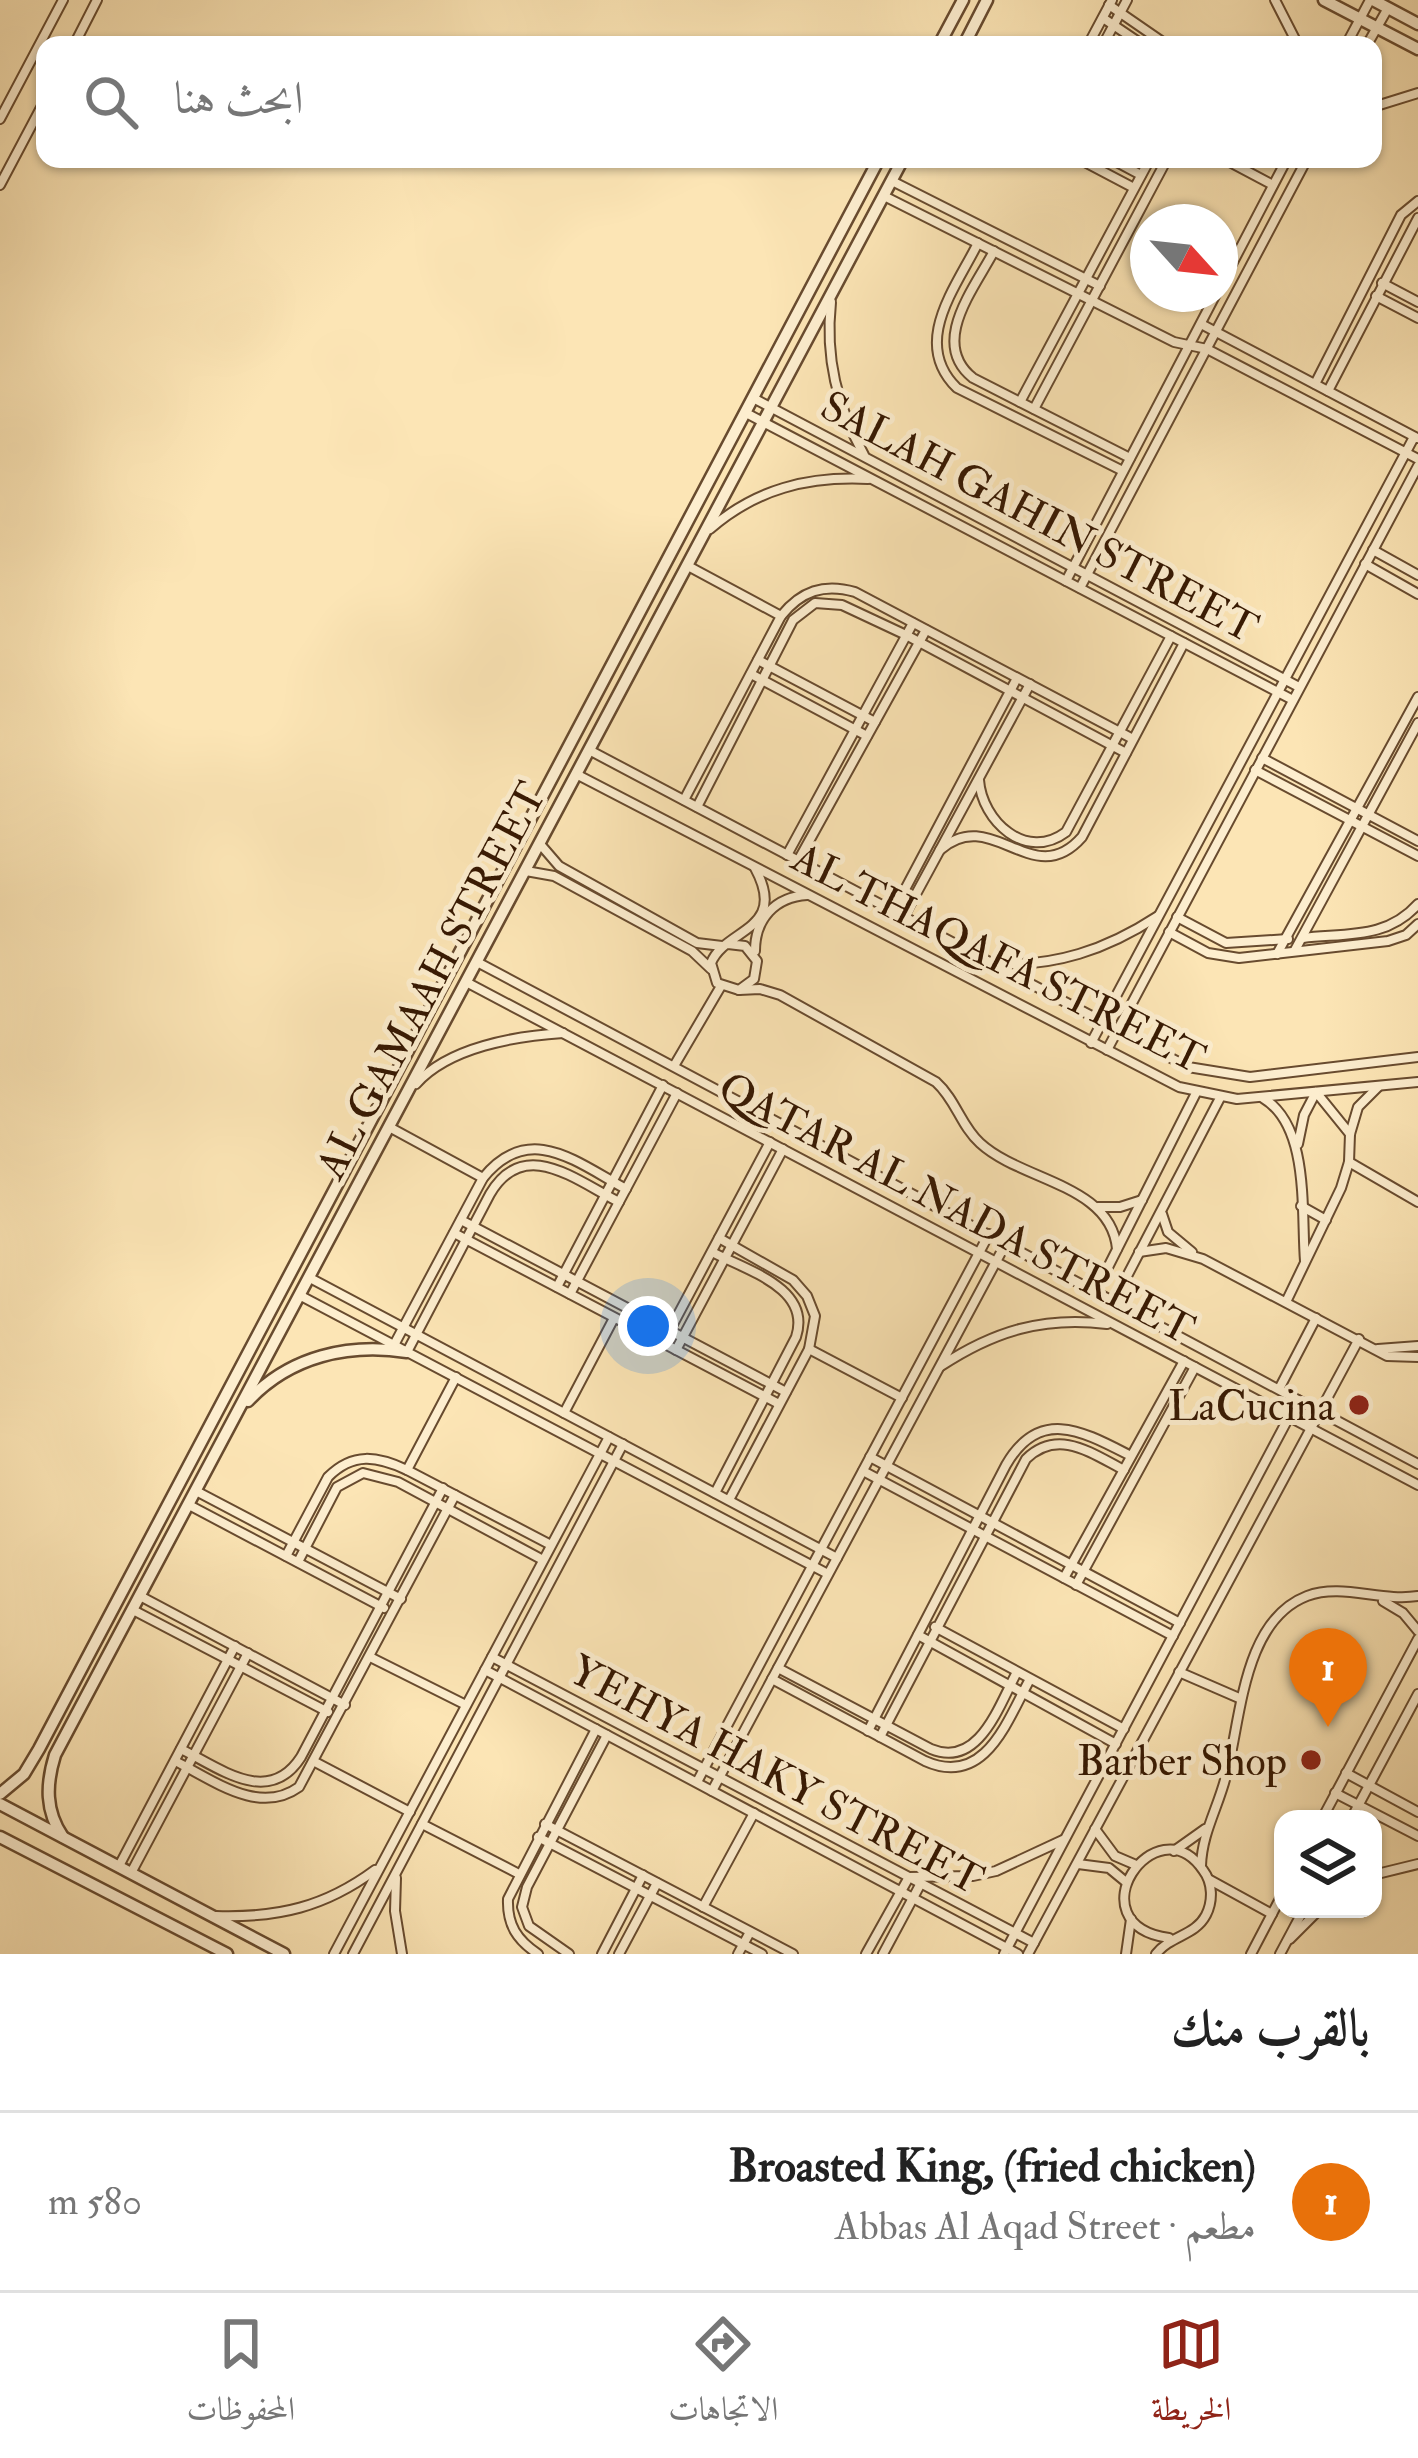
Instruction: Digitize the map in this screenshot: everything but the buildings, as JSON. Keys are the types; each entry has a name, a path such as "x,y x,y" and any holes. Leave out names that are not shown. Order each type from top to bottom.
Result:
{"street":[{"path":"44,36 63,0"},
{"path":"79,36 97,0"},
{"path":"944,36 963,0"},
{"path":"969,36 988,0"},
{"path":"1108,36 1127,0"},
{"path":"1275,0 1293,36"},
{"path":"1324,0 1418,50"},
{"path":"1351,36 1372,0 1418,24"},
{"path":"1093,36 1111,3 1154,36"},
{"path":"1372,36 1388,8"},
{"path":"1103,18 1130,36"},
{"path":"0,119 36,51"},
{"path":"1382,104 1418,93"},
{"path":"0,185 36,117"},
{"name":"AL GAMAAH STREET","path":"0,1794 24,1774 65,1699 874,168"},
{"name":"AL GAMAAH STREET","path":"63,1837 49,1807 50,1772 80,1708 898,168"},
{"path":"1096,168 1134,188"},
{"path":"1128,168 1141,175"},
{"path":"1021,403 1145,168"},
{"path":"1143,204 1162,168"},
{"path":"1241,168 1273,185"},
{"path":"1238,252 1282,168"},
{"path":"1080,588 1302,168"},
{"path":"892,181 1100,286"},
{"path":"884,196 1178,344 1207,349 1418,462 1106,1051"},
{"path":"1315,384 1401,214 1418,201"},
{"path":"1125,206 1130,208"},
{"path":"1328,391 1418,218"},
{"path":"1034,409 1130,229"},
{"path":"1389,238 1401,244"},
{"path":"978,243 935,331 941,368 957,388 1123,471"},
{"path":"994,251 957,321 953,353 973,378 1130,458"},
{"path":"1382,283 1418,302"},
{"path":"832,294 830,361 842,410 865,456"},
{"path":"1376,296 1418,318"},
{"path":"1066,581 1207,312"},
{"path":"1091,1042 1416,438 1201,324"},
{"name":"SALAH GAHIN STREET","path":"753,398 1299,687"},
{"name":"SALAH GAHIN STREET","path":"746,413 1293,700"},
{"path":"705,534 732,510 764,493 835,477 872,479"},
{"path":"1373,550 1418,575"},
{"path":"1365,564 1418,594"},
{"path":"688,566 782,616"},
{"path":"684,800 782,616 801,596 827,587 855,592 1133,739"},
{"path":"697,806 793,620 814,603 842,605 906,635 1126,753"},
{"path":"787,855 913,623"},
{"path":"798,861 926,630"},
{"path":"979,780 984,808 1002,830 1028,841 1056,839 1072,823 1171,636"},
{"path":"940,850 950,841 976,834 1028,854 1058,856 1082,837 1184,643"},
{"path":"758,660 875,722"},
{"path":"751,674 867,736"},
{"path":"893,912 1018,677"},
{"path":"903,917 1030,684"},
{"path":"1277,954 1418,697"},
{"path":"1295,952 1418,723"},
{"name":"AL THAQAFA STREET","path":"589,750 1188,1067 1234,1077 1418,1058"},
{"path":"1262,758 1418,841"},
{"path":"1256,770 1418,856"},
{"name":"AL THAQAFA STREET","path":"576,774 1106,1051 1196,1093 1261,1097 1418,1082"},
{"path":"540,841 543,851 559,866 697,943 745,946 781,994 936,1082 988,1150 1097,1206 1112,1225 1117,1249"},
{"path":"711,970 713,956 748,932 761,912 764,889 754,867"},
{"path":"505,868 521,876 533,870 554,876 692,951 721,986 781,994"},
{"path":"739,990 754,980 755,940 764,916 783,900 808,895"},
{"path":"1177,917 1226,943 1285,940 1384,930 1403,921 1418,904"},
{"path":"989,964 1049,963 1079,956 1160,915"},
{"path":"1169,932 1219,956 1388,941 1406,935 1418,924"},
{"name":"QATAR AL NADA STREET","path":"479,963 1418,1464"},
{"name":"QATAR AL NADA STREET","path":"468,983 1418,1485"},
{"path":"674,1066 721,986"},
{"path":"411,1090 421,1078 480,1049 564,1033"},
{"path":"556,1287 663,1085"},
{"path":"1286,1302 1349,1162 1349,1134 1358,1107 1381,1085"},
{"path":"1305,1263 1297,1151 1302,1122 1316,1092 1349,1134"},
{"path":"570,1294 677,1093"},
{"path":"1096,1292 1196,1093"},
{"path":"1261,1097 1287,1119 1297,1151"},
{"path":"1114,1301 1220,1098"},
{"path":"391,1128 483,1178"},
{"path":"663,1343 770,1142"},
{"path":"394,1345 483,1178 514,1152 544,1149 626,1189"},
{"path":"676,1350 783,1149"},
{"path":"1349,1162 1418,1202"},
{"path":"407,1352 505,1173 528,1163 552,1169 619,1202"},
{"path":"1097,1206 1142,1201"},
{"path":"1300,1206 1326,1220"},
{"path":"1161,1210 1168,1232 1203,1259 1387,1356 1418,1357"},
{"path":"461,1220 786,1392"},
{"path":"454,1233 779,1404"},
{"path":"697,1782 989,1234"},
{"path":"719,1238 793,1280 808,1296 815,1316 809,1348 729,1500"},
{"path":"712,1791 1006,1244"},
{"path":"1139,1252 1166,1248 1203,1259"},
{"path":"712,1252 781,1288 796,1304 800,1326 715,1493"},
{"path":"310,1279 837,1558"},
{"path":"301,1296 828,1574"},
{"path":"564,1413 614,1318"},
{"path":"1279,1389 1316,1318"},
{"path":"939,1367 1012,1329 1078,1320 1115,1324"},
{"path":"1028,1954 1359,1339"},
{"path":"1378,1349 1418,1346"},
{"path":"809,1348 902,1398"},
{"path":"236,1418 264,1385 311,1359 346,1350 407,1352"},
{"path":"1064,1578 1184,1361"},
{"path":"1076,1585 1195,1367"},
{"path":"406,1470 456,1377"},
{"path":"1006,1951 1298,1400"},
{"path":"868,1731 1013,1452 1044,1430 1080,1431 1131,1456"},
{"path":"334,1954 609,1437"},
{"path":"880,1737 1019,1468 1045,1445 1067,1443 1124,1470"},
{"path":"353,1954 623,1444"},
{"path":"870,1457 1180,1623"},
{"path":"286,1556 320,1489 338,1467 362,1458 376,1458 406,1470 551,1545"},
{"path":"863,1471 1173,1636"},
{"path":"298,1562 330,1497 353,1475 383,1476 543,1560"},
{"path":"181,1749 254,1784 277,1782 294,1768 443,1489"},
{"path":"196,1490 401,1598"},
{"path":"175,1761 262,1800 299,1787 455,1495"},
{"path":"189,1505 393,1613"},
{"path":"1201,1866 1206,1828 1229,1766 1240,1698 1271,1626 1297,1600 1332,1591 1377,1597 1418,1595"},
{"path":"140,1597 345,1705"},
{"path":"1326,1810 1418,1635 1403,1613 1377,1597"},
{"path":"133,1610 338,1718"},
{"path":"925,1622 1124,1730"},
{"path":"918,1635 1116,1744"},
{"path":"125,1869 236,1646"},
{"path":"125,1869 248,1653"},
{"path":"370,1657 466,1705"},
{"name":"YEHYA HAKY STREET","path":"492,1657 1034,1943"},
{"path":"778,1667 942,1754 965,1751 982,1735 1017,1672"},
{"name":"YEHYA HAKY STREET","path":"485,1670 1018,1954"},
{"path":"1179,1672 1240,1698"},
{"path":"772,1679 936,1766 959,1769 981,1760 989,1751 1030,1679"},
{"path":"1356,1810 1418,1694"},
{"path":"65,1699 80,1708"},
{"path":"538,1954 518,1939 508,1900 596,1729"},
{"path":"569,1954 536,1934 522,1907 527,1887 608,1735"},
{"path":"315,1762 410,1812"},
{"path":"1346,1773 1418,1812"},
{"path":"1335,1792 1418,1836"},
{"path":"0,1804 284,1954"},
{"path":"703,1907 754,1813"},
{"path":"422,1824 519,1874"},
{"path":"545,1824 793,1954"},
{"path":"1174,1851 1201,1866 1212,1896 1208,1912 1185,1935 1154,1936 1131,1918 1126,1882 1147,1856 1174,1851 1206,1828"},
{"path":"1095,1829 1115,1856 1136,1865"},
{"path":"0,1837 227,1954"},
{"path":"538,1837 741,1949 758,1953"},
{"path":"866,1954 909,1877 996,1871 1066,1838"},
{"path":"1382,1873 1418,1864"},
{"path":"211,1916 295,1911 336,1896 381,1865"},
{"path":"1076,1865 1109,1868 1126,1882"},
{"path":"396,1873 395,1911 402,1954"},
{"path":"602,1954 643,1875"},
{"path":"1209,1880 1272,1914"},
{"path":"619,1954 657,1883"},
{"path":"883,1954 921,1883"},
{"path":"179,1929 189,1922 192,1906"},
{"path":"1251,1954 1274,1910"},
{"path":"1126,1954 1131,1918"},
{"path":"1280,1954 1299,1918"},
{"path":"1285,1944 1311,1918"},
{"path":"741,1949 750,1932"},
{"path":"1156,1954 1169,1938"}],"place":[{"name":"LaCucina","path":"1359,1405"},
{"name":"Broasted King, (fried chicken)","path":"1328,1727"},
{"name":"Barber Shop","path":"1311,1760"}]}
